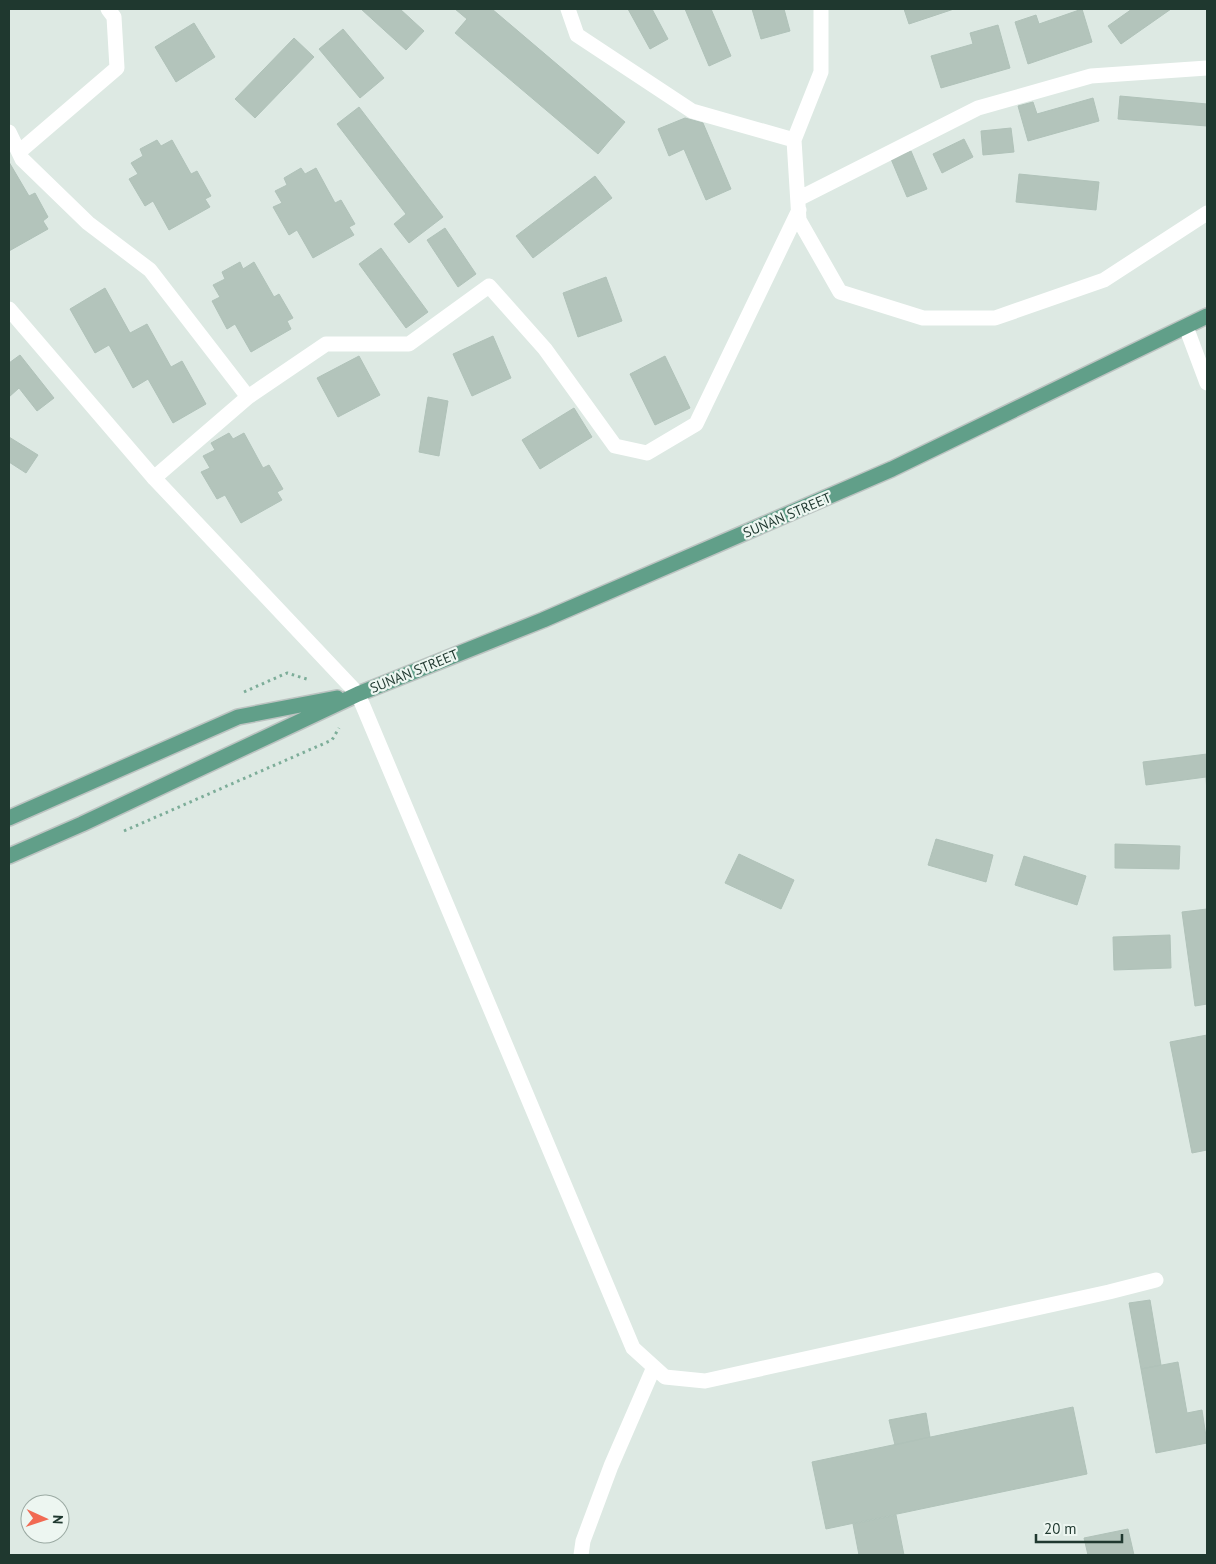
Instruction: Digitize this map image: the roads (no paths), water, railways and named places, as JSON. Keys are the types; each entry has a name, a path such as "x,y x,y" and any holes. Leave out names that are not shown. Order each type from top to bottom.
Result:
{"main road":[{"name":"SUNAN STREET","path":"9,856 82,824 358,694 543,620 892,469 1207,316"},
{"name":"SUNAN STREET","path":"9,818 238,717 358,694"}],"street":[{"path":"19,152 118,68 114,17 108,9"},
{"path":"568,9 577,35 692,111 794,140"},
{"path":"821,9 821,72 794,140 800,220 840,292 923,318 995,318 1104,280 1207,213"},
{"path":"154,478 248,397 326,344 409,344 489,286 545,349 615,446 647,453 696,424 799,204 978,108 1091,76 1207,68"},
{"path":"9,132 22,158 88,222 150,270 248,397"},
{"path":"9,309 154,478 358,694 633,1348 665,1377 705,1381 1110,1292 1156,1280"},
{"path":"1186,327 1207,383"},
{"path":"581,1555 583,1541 604,1485 654,1367"}]}
